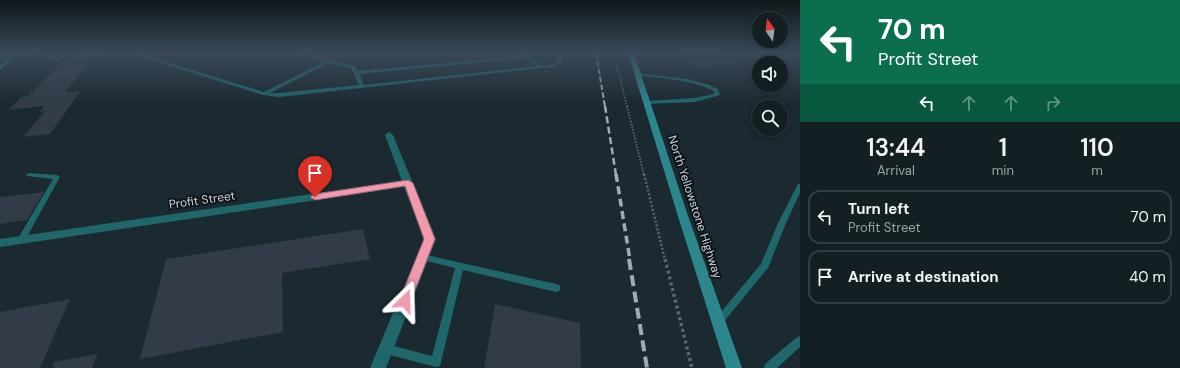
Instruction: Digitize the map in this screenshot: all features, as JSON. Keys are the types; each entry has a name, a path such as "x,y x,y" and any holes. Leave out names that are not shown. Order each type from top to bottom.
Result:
{"main road":[{"name":"North Yellowstone Highway","path":"637,70 734,368"}],"street":[{"path":"378,368 430,239 389,135"},
{"name":"Profit Street","path":"0,243 408,183"}],"lane":[{"path":"187,70 264,94 279,95 519,70"},
{"path":"264,94 312,70"},
{"path":"354,70 362,86"},
{"path":"356,73 383,70"},
{"path":"638,74 690,81 707,85 716,90 717,95 695,100 647,103"},
{"path":"21,240 57,177 29,175"},
{"path":"718,321 765,266 782,223 800,186"},
{"path":"422,257 556,288"},
{"path":"386,349 436,362 460,266"},
{"path":"769,368 800,341"}],"path":[{"path":"618,70 692,368"}],"building":[{"path":"54,70 84,70 65,92 81,91 50,134 23,137 45,111 40,112 44,106 8,110 21,97 28,96"},
{"path":"44,192 27,220 0,224 0,197"},
{"path":"363,229 370,259 282,273 283,332 140,359 166,259"},
{"path":"70,299 40,368 0,368 0,312"},
{"path":"495,304 580,323 581,368 484,368"},
{"path":"97,354 92,368 54,368 53,362"}],"railway":[{"path":"599,70 605,107"},
{"path":"605,106 616,175"},
{"path":"616,174 630,260"},
{"path":"629,259 647,368"}],"route":[{"path":"315,197 408,183 430,239 405,301"}]}
